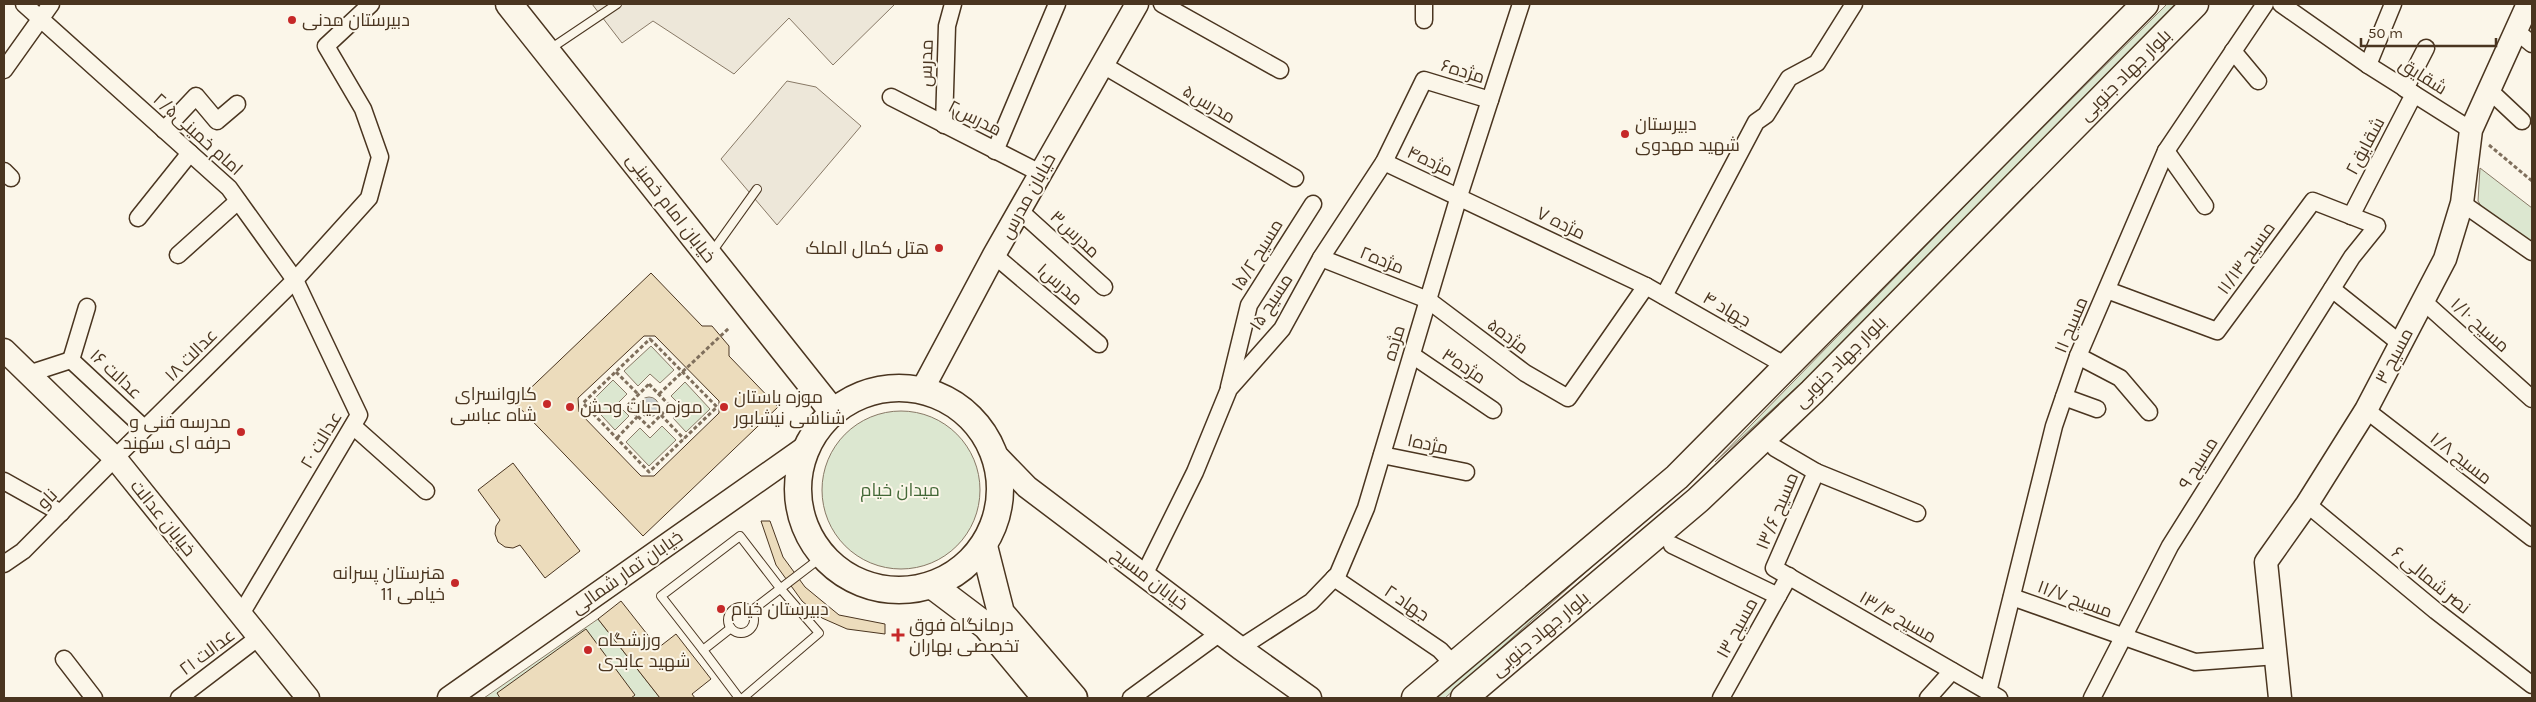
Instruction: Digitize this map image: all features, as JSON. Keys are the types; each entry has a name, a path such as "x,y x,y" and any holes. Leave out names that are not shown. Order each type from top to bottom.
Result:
{"main road":[{"name":"خیابان امام خمینی","path":"509,4 833,412"},
{"name":"خیابان مدرس","path":"922,390 994,255 1137,4"},
{"name":"بلوار جهاد جنوبی","path":"1415,698 1677,477 1788,368 2145,4"},
{"name":"بلوار جهاد جنوبی","path":"1464,698 1698,500 1812,392 2195,4"},
{"name":"مسیح ۳","path":"2280,698 2266,562 2307,504 2366,410 2445,258 2462,203 2471,130 2528,4"},
{"name":"خیابان عدالت","path":"4,350 114,458 308,698"},
{"path":"891,388 922,390 953,403 978,425 995,454 1001,485 998,517 984,546 962,570 933,586 899,591 866,586 836,570 823,556 813,544 799,513 797,479 806,447 818,428 833,412 860,395 891,388"},
{"name":"خیابان تمار شمالی","path":"448,698 806,447"},
{"name":"خیابان مسیح","path":"995,454 1027,487 1240,648 1310,698"},
{"path":"1677,477 1698,500"},
{"path":"984,546 1001,613 1074,698"},
{"path":"933,586 986,626 1046,698"}],"street":[{"name":"امام خمینی۲/۵","path":"24,4 229,188 295,280"},
{"path":"4,70 39,18 51,4"},
{"name":"عدالت ۱۸","path":"114,458 295,280 369,198 380,157 363,109 326,46 371,4"},
{"name":"مدرس","path":"944,125 947,26 953,4"},
{"path":"995,151 1057,4"},
{"path":"1162,4 1280,70"},
{"name":"مژده","path":"1240,648 1311,602 1338,574 1366,508 1459,196 1521,4"},
{"path":"1664,296 1756,122 1766,115 1790,78 1817,62 1854,4"},
{"name":"مسیح ۱۱","path":"1994,695 2012,597 2054,426 2078,356 2166,151 2265,4"},
{"name":"شقایق","path":"2281,4 2368,65 2471,130"},
{"path":"2368,65 2393,4"},
{"path":"2515,30 2532,44"},
{"name":"شقایق۲","path":"2351,216 2410,92 2426,48"},
{"path":"2233,51 2258,81"},
{"name":"مدرس۵","path":"1103,65 1295,178"},
{"name":"مژده۶","path":"1424,80 1490,100"},
{"name":"مسیح ۱۵","path":"1144,575 1195,472 1229,389 1282,329 1321,258 1384,162 1424,80"},
{"path":"2489,90 2522,121"},
{"path":"164,130 196,96 217,121 237,104"},
{"name":"مدرس۲","path":"891,97 1040,173"},
{"path":"2166,151 2205,206"},
{"path":"138,218 190,154"},
{"name":"مژده۴","path":"1384,162 1459,196"},
{"name":"مژده ۷","path":"1459,196 1646,286"},
{"path":"178,255 238,201"},
{"name":"مسیح ۱۱/۱۳","path":"2107,290 2217,332 2313,202 2377,226 2352,257"},
{"path":"2462,203 2532,252"},
{"name":"مسیح ۱۵/۲","path":"1229,389 1249,305 1313,204"},
{"name":"مدرس۳","path":"1020,211 1104,287"},
{"name":"مدرس۱","path":"994,255 1099,344"},
{"name":"مسیح ۹","path":"2092,698 2170,546 2352,257"},
{"name":"مژده۲","path":"1321,258 1428,300"},
{"name":"عدالت ۲۰","path":"241,614 359,416 295,280"},
{"name":"جهاد ۴","path":"1646,286 1788,368"},
{"name":"مژده۵","path":"1428,300 1524,373 1568,398 1646,286"},
{"path":"2332,289 2400,344"},
{"name":"مسیح ۱/۱۰","path":"2423,301 2532,399"},
{"path":"72,360 87,306"},
{"name":"مژده۳","path":"1412,355 1493,410"},
{"path":"2078,356 2120,378 2149,412"},
{"name":"عدالت ۱۶","path":"28,374 72,360 144,428"},
{"path":"2064,398 2097,409"},
{"name":"مسیح ۱/۸","path":"2366,410 2532,538"},
{"path":"353,426 426,491"},
{"path":"1775,448 1816,472"},
{"name":"مژده۱","path":"1382,455 1466,472"},
{"name":"ناو","path":"4,564 23,552 114,458"},
{"name":"مسیح ۱۳/۶","path":"1789,576 1774,568 1816,472 1917,513"},
{"path":"4,481 61,513"},
{"name":"نصر شمالی ۶","path":"2307,504 2436,612 2532,685"},
{"path":"1672,544 1778,596"},
{"name":"مسیح ۱۳","path":"1721,698 1789,576"},
{"name":"مسیح ۱۳/۴","path":"1789,576 1994,695"},
{"name":"جهاد ۲","path":"1334,578 1440,650 1454,665"},
{"name":"مسیح ۱۱/۷","path":"2012,597 2196,662 2277,656"},
{"path":"1131,698 1220,633"},
{"name":"عدالت ۲۱","path":"179,698 259,637"},
{"path":"64,659 94,698"},
{"path":"1928,698 1952,671"}],"lane":[{"path":"547,51 617,4"},
{"path":"709,256 757,189"},
{"path":"739,698 661,596 740,536 780,588 819,633 744,698"},
{"path":"751,611 823,556"},
{"path":"744,607 751,611 754,620 748,631 740,633 730,628 727,618 731,610 744,607"},
{"path":"703,650 730,628"}],"path":[{"path":"2471,130 2532,180"},
{"path":"659,394 729,328"},
{"path":"650,339 717,407 649,472 583,403 616,372 650,339"},
{"path":"616,372 638,395"},
{"path":"649,384 659,394 670,406 649,427 627,406 649,384"},
{"path":"661,415 684,439"},
{"path":"617,438 638,416"}],"green space":[{"path":"2167,4 2178,4 1813,372 1715,462 1986,184"},
{"path":"2480,168 2532,208 2532,246 2484,211 2478,201"},
{"path":"651,346 674,370 660,383 650,374 638,386 624,371"},
{"path":"613,380 627,394 617,404 629,416 615,430 590,403"},
{"path":"685,382 710,409 686,432 673,418 683,408 671,396"},
{"name":"میدان خیام","path":"909,411 924,414 938,420 957,434 967,446 977,467 980,490 977,513 967,534 957,546 945,556 924,566 909,569 893,569 878,566 857,556 835,534 823,505 822,482 825,467 835,446 857,424 886,412"},
{"path":"662,426 676,440 649,466 626,442 640,428 650,438"},
{"path":"1672,495 1445,698 1427,698"},
{"name":"ورزشگاه شهید عابدی","path":"598,619 660,698 484,698"}],"shaded area":[{"path":"592,4 895,4 833,65 789,18 734,74 653,21 622,43"},
{"path":"787,81 816,87 861,126 777,225 721,159"},
{"path":"649,397 656,400 659,407 656,414 649,417 642,414 639,407 642,400"}],"building":[{"name":"کاروانسرای شاه عباسی","path":"651,273 702,326 712,326 729,346 729,356 778,407 643,536 515,403","holes":["644,336 655,336 719,401 719,413 654,476 641,476 579,412 578,398"]},
{"path":"513,463 580,551 545,578 520,545 513,548 505,547 498,542 495,534 496,526 500,520 478,490"},
{"path":"761,521 770,521 783,557 805,587 839,615 885,624 885,634 847,629 822,618 802,601 776,565"},
{"path":"621,601 658,648 676,634 711,679 692,694 695,698 660,698 598,619"},
{"name":"ورزشگاه شهید عابدی","path":"586,629 635,695 631,698 500,698 497,693"}],"place":[{"name":"دبیرستان مدنی","path":"292,20"},
{"name":"دبیرستان شهید مهدوی","path":"1625,134"},
{"name":"هتل کمال الملک","path":"939,248"},
{"name":"کاروانسرای شاه عباسی","path":"547,404"},
{"name":"موزه حیات وحش","path":"570,407"},
{"name":"موزه باستان شناسی نیشابور","path":"724,407"},
{"name":"مدرسه فنی و حرفه ای سهند","path":"241,432"},
{"name":"هنرستان پسرانه خیامی 11","path":"455,583"},
{"name":"دبیرستان خیام","path":"721,609"},
{"name":"درمانگاه فوق تخصصی بهاران","path":"898,635"},
{"name":"ورزشگاه شهید عابدی","path":"588,650"}]}
